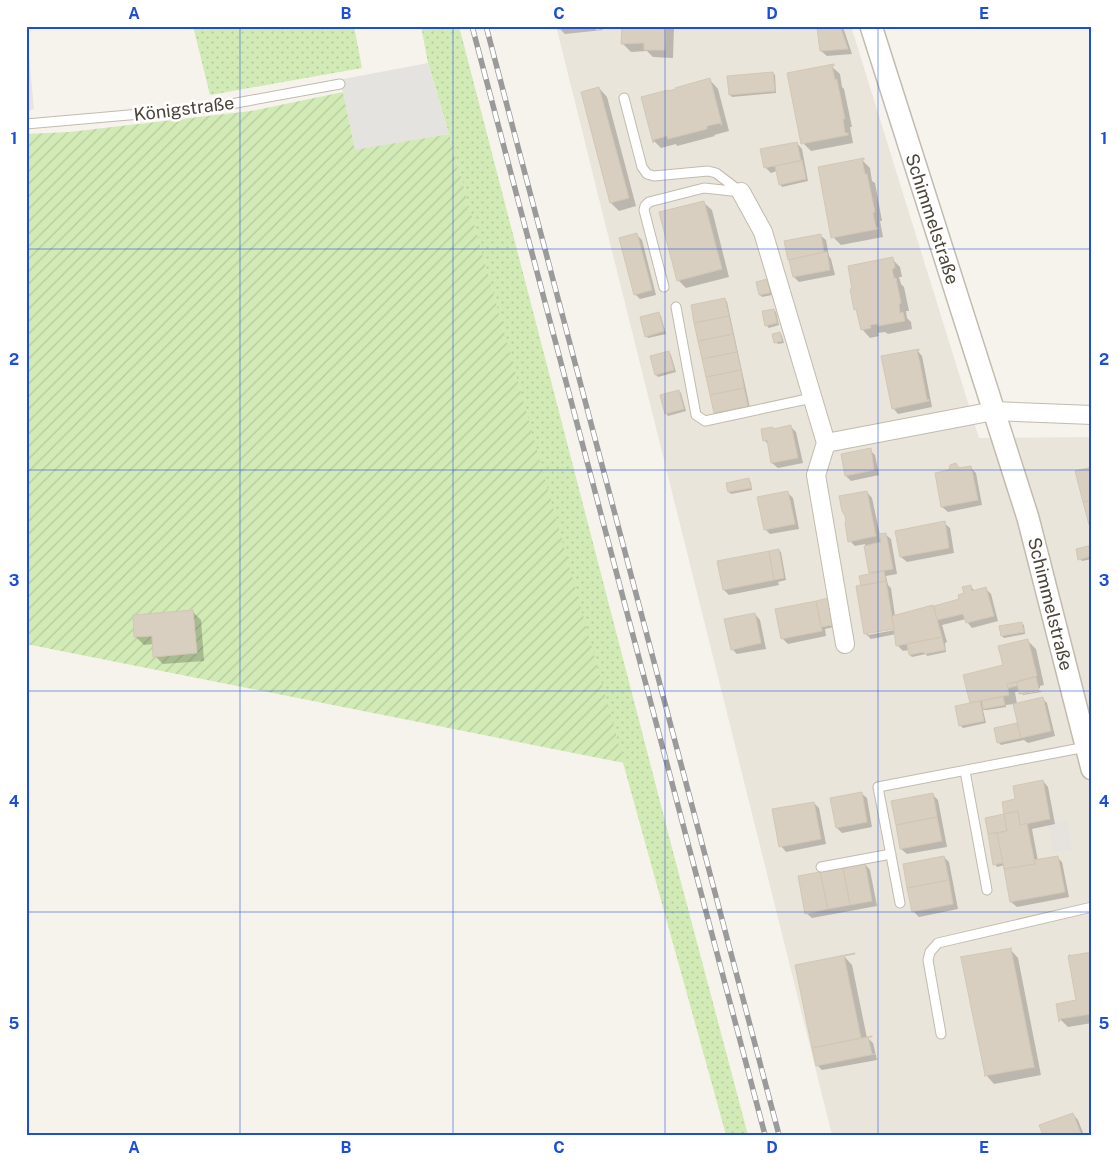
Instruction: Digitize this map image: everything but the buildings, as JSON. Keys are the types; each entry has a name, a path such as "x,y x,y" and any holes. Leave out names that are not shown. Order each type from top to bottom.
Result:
{"street":[{"name":"Schimmelstraße","path":"870,26 1028,518 1092,769"},
{"path":"741,192 762,232 826,443 816,475 845,644"},
{"path":"826,443 994,411 1092,415"}],"lane":[{"name":"Königstraße","path":"26,124 209,108 340,84"},
{"path":"624,98 642,167 647,174 654,176 708,170 716,173 741,192"},
{"path":"664,287 644,210 645,206 649,202 704,188 741,192"},
{"path":"676,307 696,415 706,421 812,398"},
{"path":"900,903 878,787 1086,748"},
{"path":"965,771 987,890"},
{"path":"821,867 891,854"},
{"path":"942,1034 928,960 930,952 938,943 1092,907"}],"shaded area":[{"path":"556,26 851,26 979,438 1092,437 1092,1135 832,1135"},
{"path":"26,47 28,47 34,109 26,112"},
{"path":"428,63 449,134 355,150 343,92 338,80"},
{"path":"1067,821 1072,850 1053,853 1048,824"}],"green space":[{"path":"193,26 354,26 362,68 210,95"},
{"path":"421,26 459,26 748,1135 726,1135 428,63"},
{"path":"343,92 355,149 449,134 624,763 26,644 26,134 69,132 251,111"}],"railway":[{"path":"472,26 765,1135"},
{"path":"486,26 779,1135"}]}
